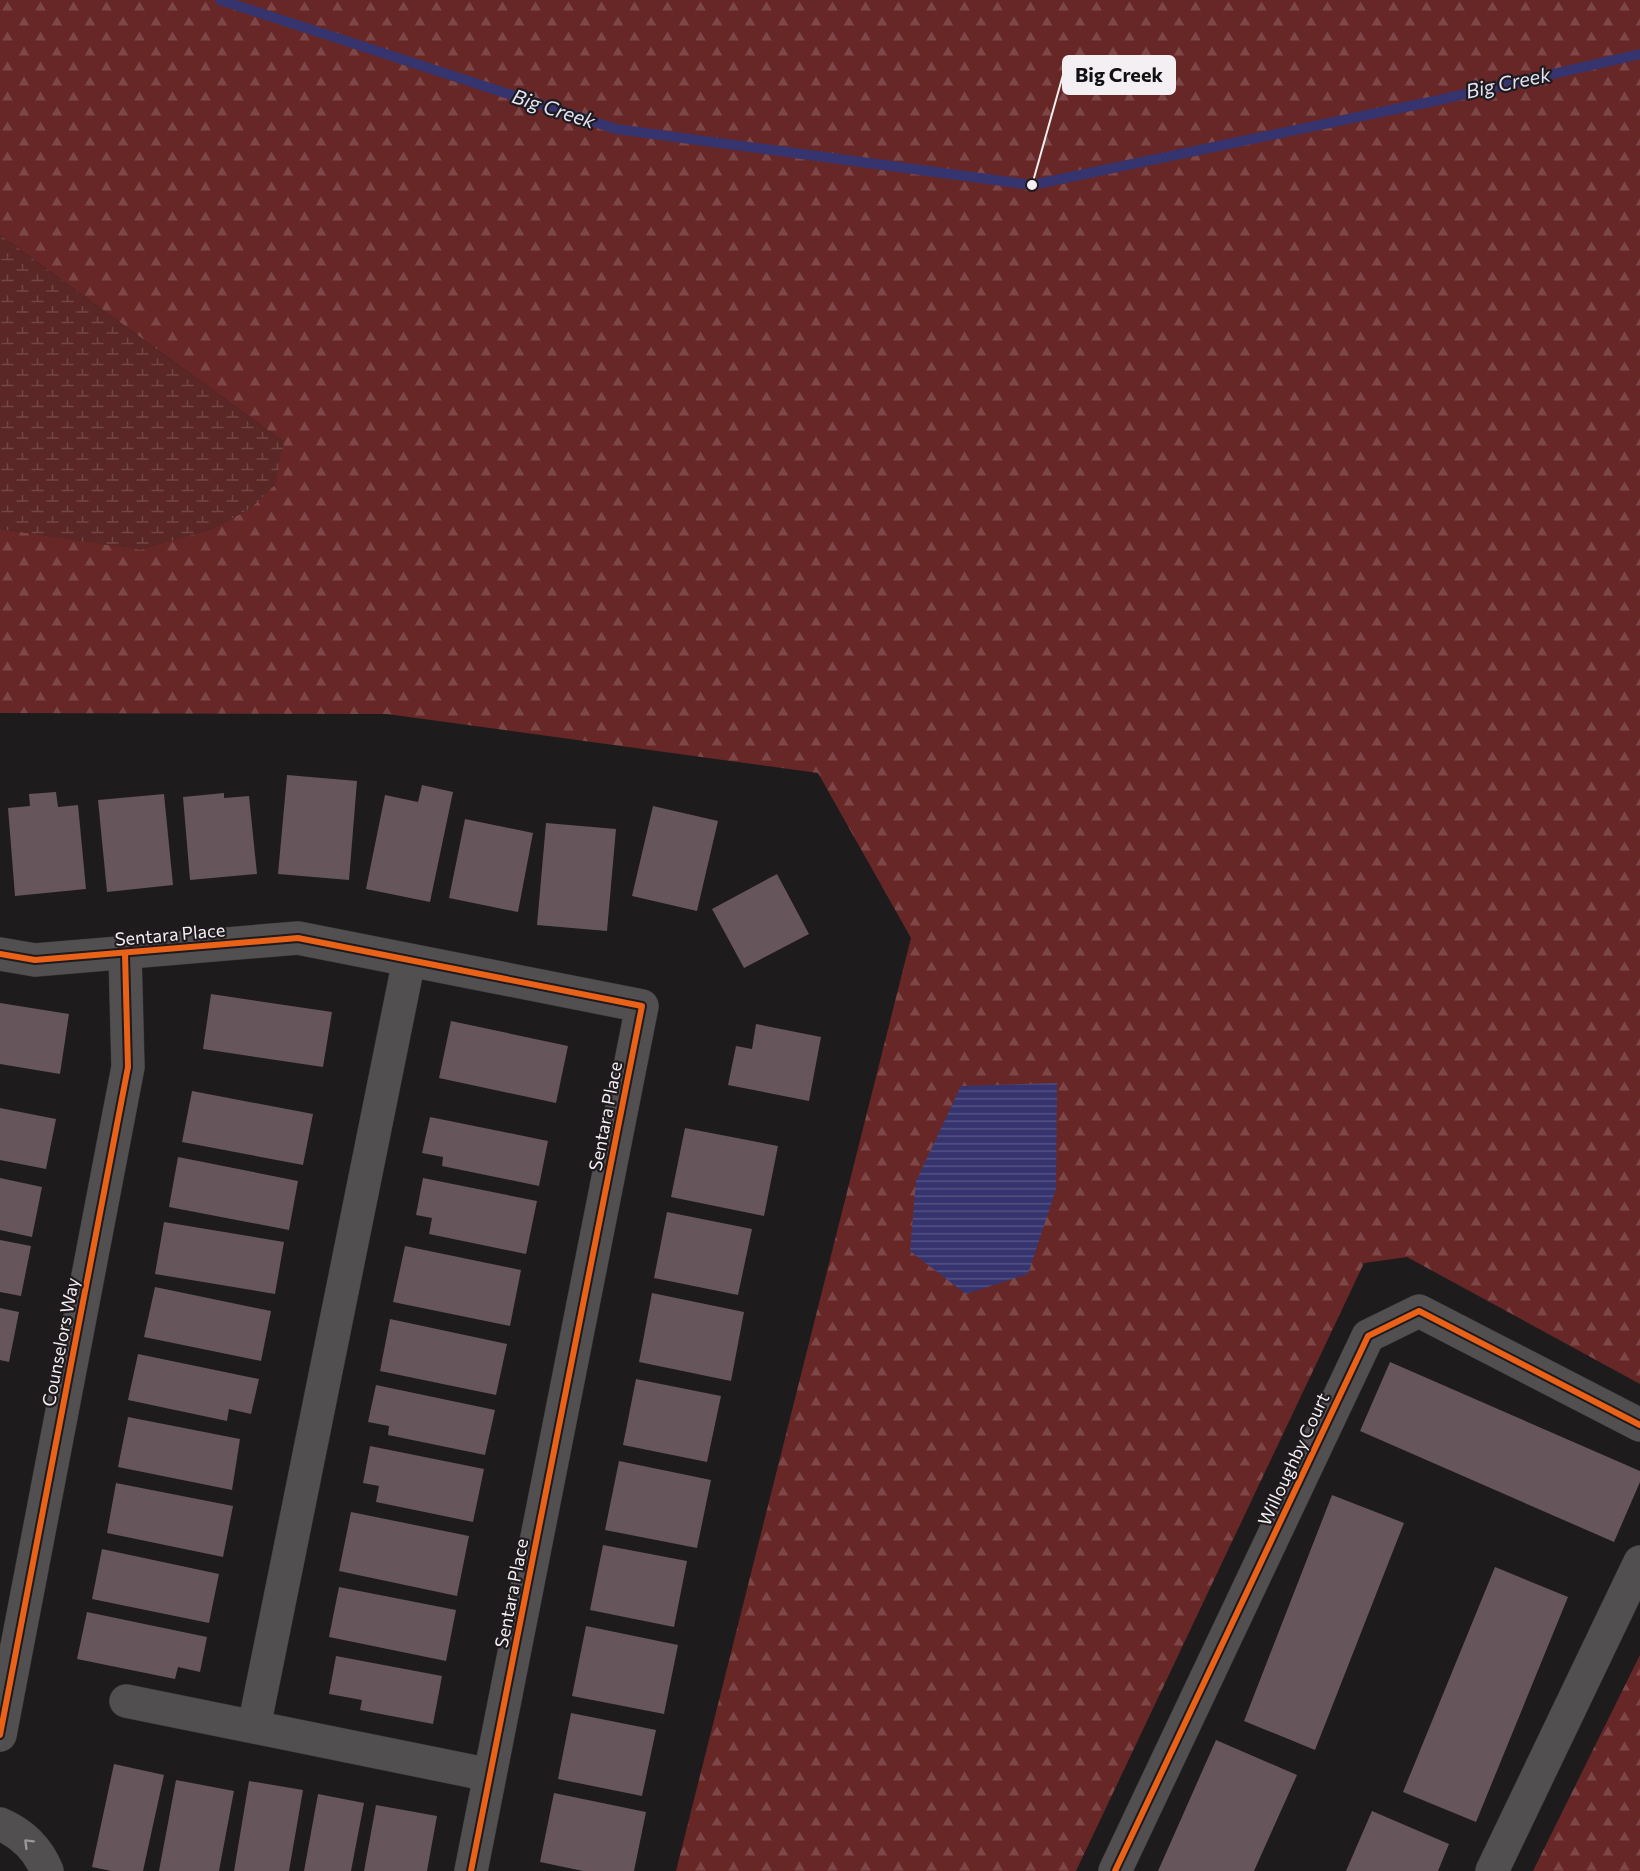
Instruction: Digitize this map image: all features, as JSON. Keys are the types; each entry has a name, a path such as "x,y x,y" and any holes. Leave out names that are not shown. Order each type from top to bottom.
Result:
{"street":[{"name":"Sentara Place","path":"0,954 35,960 298,938 642,1006 471,1871"},
{"name":"Counselors Way","path":"0,1735 128,1067 124,953"},
{"path":"254,1727 409,960"},
{"name":"Willoughby Court","path":"1115,1871 1368,1336 1419,1311 1640,1425"},
{"path":"1492,1871 1640,1562"},
{"path":"126,1701 490,1775"},
{"path":"0,1824 13,1830 31,1844 44,1862 47,1871"}],"green space":[{"path":"0,0 1640,0 1640,1384 1407,1257 1364,1263 1076,1871 676,1871 911,938 818,773 387,714 0,713 0,529 141,549 212,529 251,508 284,442 0,235"},
{"path":"0,235 284,442 275,485 251,508 212,529 141,550 0,529"},
{"path":"1640,1655 1640,1871 1533,1871"}],"shaded area":[{"path":"1057,1083 1056,1189 1028,1274 966,1294 910,1251 916,1181 961,1086"}],"building":[{"path":"287,775 357,781 349,880 278,874"},
{"path":"422,785 453,792 430,902 366,889 385,795 418,802"},
{"path":"56,792 58,807 78,805 86,889 15,896 8,808 30,806 29,794"},
{"path":"224,793 224,798 249,796 257,874 190,880 183,797"},
{"path":"164,794 173,885 107,892 98,800"},
{"path":"653,806 718,821 697,911 632,896"},
{"path":"465,819 533,833 518,912 449,898"},
{"path":"546,823 616,829 607,931 537,925"},
{"path":"777,874 809,934 744,968 712,909"},
{"path":"211,994 332,1012 323,1067 203,1049"},
{"path":"0,1003 69,1014 60,1074 0,1064"},
{"path":"451,1021 568,1046 556,1103 439,1078"},
{"path":"756,1024 821,1037 809,1101 728,1085 736,1046 752,1049"},
{"path":"192,1091 313,1114 303,1165 182,1142"},
{"path":"0,1108 56,1119 46,1169 0,1160"},
{"path":"430,1117 548,1141 539,1186 442,1166 443,1157 422,1153"},
{"path":"685,1128 778,1146 764,1216 671,1197"},
{"path":"178,1157 298,1181 289,1230 169,1207"},
{"path":"0,1178 42,1187 32,1237 0,1230"},
{"path":"423,1178 537,1201 526,1254 429,1234 432,1218 416,1215"},
{"path":"667,1212 752,1229 738,1295 654,1278"},
{"path":"164,1222 284,1242 275,1294 155,1274"},
{"path":"0,1240 31,1246 21,1296 0,1292"},
{"path":"405,1246 521,1270 510,1326 393,1302"},
{"path":"155,1287 271,1311 261,1361 144,1337"},
{"path":"652,1293 744,1312 731,1381 639,1362"},
{"path":"0,1308 19,1312 9,1362 0,1360"},
{"path":"390,1319 507,1344 496,1395 380,1371"},
{"path":"138,1354 259,1379 251,1414 229,1409 227,1421 128,1400"},
{"path":"1390,1362 1640,1471 1640,1482 1614,1542 1360,1431"},
{"path":"636,1379 721,1396 707,1462 623,1445"},
{"path":"376,1385 495,1410 485,1455 388,1435 389,1426 368,1422"},
{"path":"128,1417 240,1439 232,1490 118,1467"},
{"path":"370,1446 484,1469 473,1522 376,1502 379,1486 363,1483"},
{"path":"619,1461 711,1480 697,1548 605,1530"},
{"path":"116,1483 233,1506 223,1557 107,1533"},
{"path":"1332,1495 1404,1523 1315,1750 1244,1721"},
{"path":"351,1512 469,1536 457,1596 339,1571"},
{"path":"603,1545 687,1561 674,1627 590,1610"},
{"path":"102,1549 219,1574 209,1623 92,1599"},
{"path":"1495,1567 1568,1597 1476,1822 1403,1792"},
{"path":"339,1587 456,1610 446,1661 329,1637"},
{"path":"87,1612 207,1637 200,1672 178,1667 175,1679 77,1659"},
{"path":"586,1626 678,1645 664,1714 572,1696"},
{"path":"336,1656 442,1676 433,1724 360,1710 362,1700 329,1694"},
{"path":"571,1713 656,1730 642,1796 558,1779"},
{"path":"1216,1740 1297,1775 1254,1871 1158,1871"},
{"path":"114,1764 164,1775 143,1871 111,1871 92,1867"},
{"path":"176,1780 234,1791 219,1871 159,1871"},
{"path":"249,1781 303,1790 289,1871 234,1871"},
{"path":"554,1793 646,1812 634,1871 583,1871 540,1862"},
{"path":"318,1794 364,1803 351,1871 304,1871"},
{"path":"376,1805 437,1816 427,1871 364,1871"},
{"path":"1372,1811 1449,1844 1438,1871 1346,1871"}],"waterway":[{"name":"Big Creek","path":"220,0 616,129 1032,185 1439,100 1640,54"}],"cycle path":[{"path":"0,954 35,960 298,938 642,1006 471,1871"},
{"path":"0,1735 128,1067 125,953"},
{"path":"1115,1871 1368,1336 1419,1311 1640,1425"}],"place":[{"name":"Big Creek","path":"1032,185"}]}
